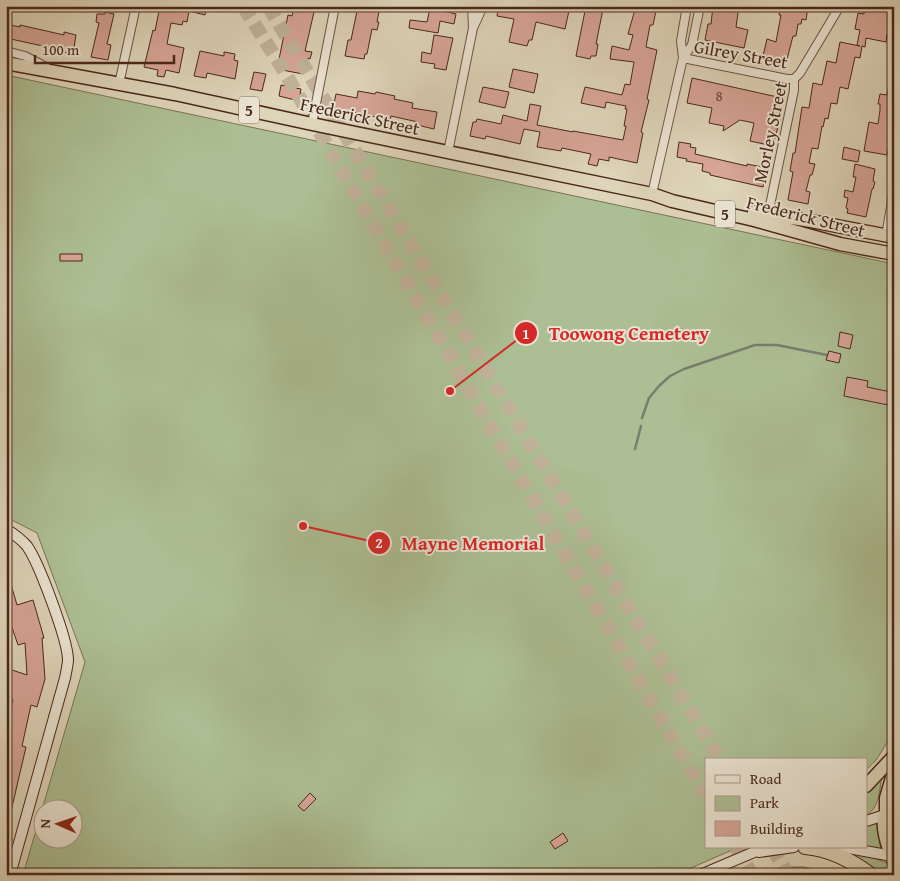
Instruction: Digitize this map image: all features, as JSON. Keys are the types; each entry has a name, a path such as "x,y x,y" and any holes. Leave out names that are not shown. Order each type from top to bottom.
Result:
{"highway":[{"name":"Frederick Street","path":"6,63 181,95 652,194 674,195 768,215 811,221 891,239"},
{"name":"Frederick Street","path":"652,194 672,202 754,220 840,244 894,254"},
{"path":"868,784 894,756"},
{"path":"893,858 886,836 888,811 886,798 894,772"},
{"path":"812,848 836,854 871,875"}],"main road":[{"path":"6,529 15,534 26,545 38,566 62,634 68,658 65,678 10,875"},
{"path":"868,820 888,811"},
{"path":"700,875 764,848"},
{"path":"755,852 786,848"},
{"path":"848,848 893,858"}],"street":[{"path":"120,84 136,6"},
{"path":"312,124 336,6"},
{"path":"472,6 473,28"},
{"path":"448,152 473,28 483,6"},
{"path":"652,194 683,58 681,40 687,6"},
{"path":"683,58 692,45 700,6"},
{"name":"Morley Street","path":"768,215 794,90 794,79 800,73 840,6"},
{"name":"Frederick Street","path":"6,51 25,56 60,73"},
{"name":"Gilrey Street","path":"683,58 794,79"},
{"path":"891,239 894,189"}],"green space":[{"path":"6,75 894,264 894,732 876,760 868,768 868,758 705,758 705,848 737,848 675,875 23,875 32,844 32,848 82,848 82,798 46,798 85,662 37,533 6,517"},
{"path":"882,776 876,803 868,814 868,790"},
{"path":"877,822 881,851 868,848 868,825"},
{"path":"840,851 869,856 887,863 894,875 874,875"},
{"path":"791,867 804,867 831,875 758,875"}],"building":[{"path":"160,6 207,6 205,15 189,11 187,22 183,21 182,25 171,23 167,44 184,48 179,73 166,70 164,77 157,76 158,70 144,67 153,30 155,31"},
{"path":"358,6 380,6 377,30 372,29 367,54 365,54 364,59 345,56 348,40 351,40"},
{"path":"499,6 570,6 565,29 536,22 532,40 529,40 527,46 509,42 514,19 497,16"},
{"path":"586,6 603,9 596,44 598,44 596,56 591,56 590,59 576,56"},
{"path":"636,6 657,6 653,25 650,25 646,47 657,50 637,163 609,157 609,161 599,159 597,166 588,164 591,154 562,148 561,151 537,147 540,132 524,129 520,144 486,136 485,139 470,136 473,122 476,122 477,119 501,124 503,115 527,121 530,104 541,106 537,125 623,140 626,126 624,126 626,106 606,102 605,108 581,103 585,87 622,95 625,84 630,85 634,62 610,59 612,46 629,50 633,35 628,34"},
{"path":"713,6 739,6 736,27 748,30 744,48 705,40 708,24 711,24"},
{"path":"780,6 808,6 806,20 802,19 801,24 798,24 796,36 793,36 786,63 763,56 767,39 776,42 781,15 779,15"},
{"path":"865,6 893,6 889,26 893,26 891,36 887,35 886,42 866,38 865,47 862,46 860,58 855,57 848,89 840,87 837,104 831,103 828,119 825,118 822,126 818,149 812,148 809,163 815,164 806,191 810,192 808,204 788,200 793,172 790,171 793,153 795,153 802,107 809,108 813,83 822,85 827,61 836,63 840,42 860,46 857,45 860,30 855,29 858,13 864,14"},
{"path":"430,8 456,14 454,24 440,21 438,33 409,28 410,20 427,22"},
{"path":"299,9 314,12 305,51 312,52 310,59 306,58 303,74 277,69 288,15 292,16 293,11 298,12"},
{"path":"105,12 114,14 107,44 111,45 108,60 91,57 99,23 96,22 97,14 105,14"},
{"path":"6,24 20,27 20,25 64,35 64,32 76,35 73,54 43,49 43,46 6,38"},
{"path":"434,35 453,38 446,70 434,68 435,64 421,62 422,52 431,54"},
{"path":"200,51 224,56 224,52 235,54 234,60 238,61 235,79 207,73 206,78 194,76"},
{"path":"513,69 538,74 534,93 509,87"},
{"path":"254,72 266,74 262,91 250,89"},
{"path":"692,78 782,98 778,119 780,119 773,146 750,141 754,123 740,120 723,131 724,126 709,123 712,108 687,103"},
{"path":"890,78 894,78 894,123 887,155 864,151 869,122 878,124 880,94 887,95"},
{"path":"281,85 301,89 299,101 279,96"},
{"path":"483,87 509,92 505,108 479,102"},
{"path":"358,91 395,96 394,99 413,103 412,108 437,112 434,129 417,125 418,122 391,116 390,120 333,108 336,94 357,98"},
{"path":"679,142 691,144 690,147 696,148 695,154 747,166 747,164 767,168 763,187 710,175 710,173 702,171 703,164 686,161 687,159 677,157"},
{"path":"844,147 860,151 858,162 842,159"},
{"path":"855,164 875,169 873,181 875,182 866,217 847,213 848,198 844,197 845,190 853,192 856,177 853,177"},
{"path":"60,254 82,254 82,261 60,261"},
{"path":"840,332 853,335 850,349 838,346"},
{"path":"829,351 841,354 839,363 826,360"},
{"path":"847,377 868,381 867,387 891,392 888,405 844,396"},
{"path":"6,574 8,574 17,605 33,600 44,638 42,638 45,679 37,707 31,705 22,746 26,747 9,820 6,820 6,728 13,700 6,698 6,668 27,675 25,643 18,645 6,610"},
{"path":"310,793 316,799 304,811 298,806"},
{"path":"563,833 568,841 555,849 550,842"}],"waterway":[{"path":"642,418 649,398 659,386 670,376 684,369 755,345 777,345 827,355"},
{"path":"635,449 641,426"}],"tunnel":[{"path":"243,6 281,66 705,794"},
{"path":"268,6 719,758"},
{"path":"737,848 752,875"},
{"path":"773,848 788,875"}],"place":[{"name":"Toowong Cemetery","path":"450,391"},
{"name":"Mayne Memorial","path":"303,526"}]}
